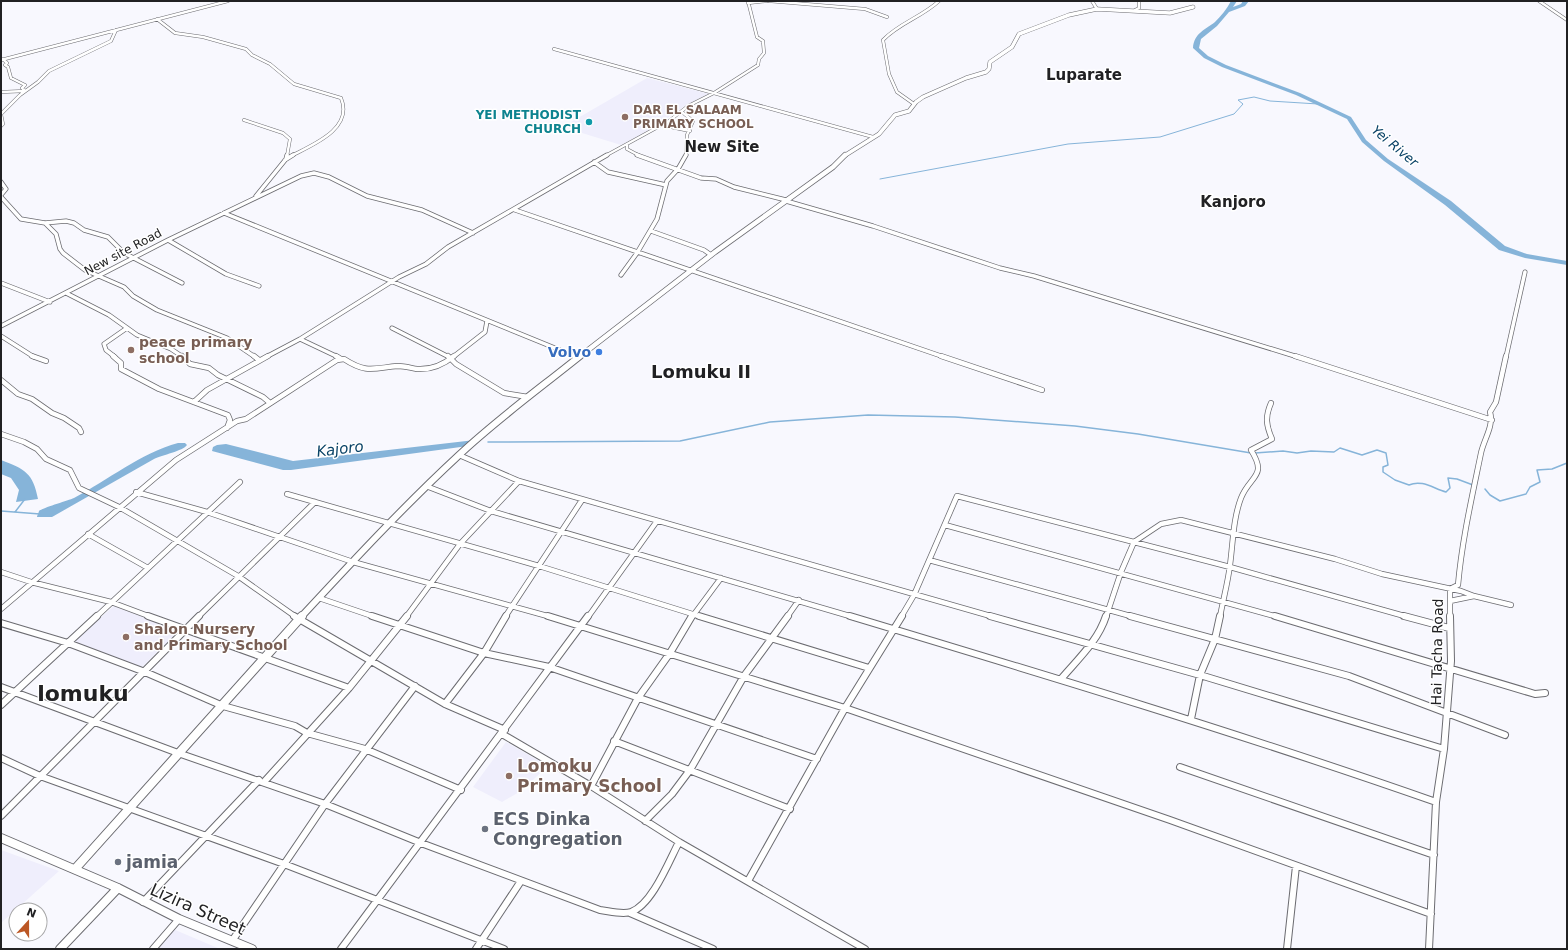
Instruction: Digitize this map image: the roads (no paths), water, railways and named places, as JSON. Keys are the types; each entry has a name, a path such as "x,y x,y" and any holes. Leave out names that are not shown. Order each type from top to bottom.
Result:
{"street":[{"path":"2,59 228,1"},
{"path":"194,402 208,390 259,360 300,339 391,282 426,264 448,247 515,210 594,162 627,145 682,112 688,106 714,94 740,75 758,65 759,59 764,54 763,41 757,37 748,2 768,1 865,9 887,17"},
{"path":"914,104 897,92 890,74 882,40 897,27 925,13 939,1"},
{"path":"1092,1 1097,9"},
{"path":"1135,10 1139,8 1139,1"},
{"path":"1539,1 1567,20"},
{"path":"75,869 130,810 264,658 390,522 426,486 459,455 528,397 711,255 833,167 843,156 879,134 895,115 909,111 914,104 923,97 941,88 989,70 990,62 1012,47 1020,34 1069,15 1097,9 1170,13 1193,7"},
{"path":"157,19 162,25 172,29 175,33 203,37 246,49 252,55 270,64 294,84 341,98 344,103 344,116 329,136 285,160 255,198"},
{"path":"1,126 3,124 1,114 25,91 38,82 49,71 112,41 116,30"},
{"path":"554,49 873,137"},
{"path":"2,59 7,63 5,65 8,67 10,78 13,81 25,85 22,88 25,91"},
{"path":"1,92 25,91"},
{"path":"621,275 638,253 651,231 663,202 666,185 687,154 687,135 693,121 682,112"},
{"path":"244,120 283,133 290,139 285,160"},
{"path":"661,125 690,131"},
{"path":"627,145 627,150 633,154 678,168 701,178 716,179 749,192 786,200 873,226 1000,268 1034,276 1216,331 1492,420"},
{"path":"594,162 608,172 666,185"},
{"name":"New site Road","path":"1,326 168,240 301,176 321,174 346,184 366,196 418,209 473,233"},
{"path":"1,182 6,189 1,196 12,206 21,219 31,222 45,223 66,221 74,223 84,230 108,237 120,250 160,273 182,283"},
{"path":"515,210 638,253 766,295 820,316 1042,390"},
{"path":"224,213 578,358"},
{"path":"45,223 56,234 63,254 85,270 98,277 124,287 133,296 157,310 227,338 259,360"},
{"path":"651,231 704,250 711,255"},
{"path":"168,240 226,274 259,286"},
{"name":"Hai Tacha Road","path":"1429,949 1436,802 1448,713 1450,667 1450,589 1458,585 1462,545 1482,450 1492,420 1490,412 1496,402 1525,272"},
{"path":"1,283 50,302"},
{"path":"66,293 109,315 137,335 171,349 187,360 190,364 209,368 263,397 270,403"},
{"path":"300,339 362,368 379,370 399,366 414,369 433,368 451,360 485,332 487,321"},
{"path":"126,328 104,344 106,350 121,363 121,369 159,389 228,415 230,420 227,428"},
{"path":"392,328 451,360 504,393 528,397"},
{"path":"1,336 33,357 46,361"},
{"path":"1,609 136,492 176,460 237,421 246,419 341,359"},
{"path":"1,380 18,394 32,399 52,413 64,418 79,428 81,432"},
{"path":"1190,719 1200,675 1215,639 1230,567 1233,533 1238,507 1242,496 1259,471 1258,461 1251,450 1272,439 1266,424 1267,413 1271,403"},
{"path":"1,434 24,442 37,449 46,459 70,470 79,488 119,507 238,576 300,619 445,704 504,732 679,842 865,949"},
{"path":"459,455 519,481 582,500 1200,675 1444,750"},
{"path":"144,902 206,836 262,781 349,688 400,625 460,544 519,481"},
{"path":"1,705 240,482"},
{"path":"426,486 491,511 799,600 1190,719 1305,756 1436,802"},
{"path":"136,492 207,512 281,536 353,562 582,625 845,708 1431,914"},
{"path":"287,494 390,522 460,544 539,566 869,668"},
{"path":"748,881 790,809 845,708 914,595 957,496 1230,567 1449,628"},
{"path":"445,704 484,653 512,605 582,500"},
{"path":"1,816 145,672 238,576 315,502"},
{"path":"1061,679 1091,645 1102,629 1121,572 1134,542 1161,524 1181,520 1511,606"},
{"path":"341,949 504,732 657,521"},
{"path":"945,525 1222,600 1450,667 1536,694 1545,693"},
{"path":"88,534 148,568"},
{"path":"929,560 1349,676 1505,735"},
{"path":"1,572 31,582 111,602 349,688"},
{"path":"591,786 638,698 670,653 693,614 721,578"},
{"path":"1450,601 1474,596"},
{"path":"319,598 484,653 550,667 717,726 817,758"},
{"path":"645,821 672,794 690,770 717,726 744,676 799,600"},
{"path":"1,624 68,643 145,672 223,706 295,726 307,733 365,749 460,790"},
{"path":"1,686 178,754 262,781 325,804 421,843 600,910 630,913 712,949"},
{"path":"232,941 325,804 365,749 415,686"},
{"path":"614,741 790,809"},
{"path":"1,758 40,776 130,810 284,864 504,949"},
{"path":"1180,767 1434,855"},
{"name":"Lizira Street","path":"1,838 118,888 179,919 252,949"},
{"path":"630,913 640,907 648,896 679,842"},
{"path":"1287,949 1296,866"},
{"path":"476,949 521,881"},
{"path":"60,949 118,888"},
{"path":"153,949 179,919"}],"water":[{"path":"475,440 468,446 291,470 283,470 212,451 213,447 217,445 226,444 293,461"},
{"path":"178,443 185,443 187,445 177,451 154,459 52,517 37,517 39,511 74,498 151,453"},
{"path":"1,460 22,469 27,473 36,490 38,499 16,502 19,490 11,478 1,474"}],"waterway":[{"name":"Yei River","path":"1234,1 1219,21 1198,38 1196,48 1206,57 1224,66 1298,94 1349,118 1364,141 1386,160 1448,203 1502,248 1525,256 1567,263"},
{"path":"1228,11 1243,5 1246,1"},
{"path":"880,179 1068,144 1160,137 1234,114 1243,104 1238,100 1254,97 1270,101 1318,104"},
{"path":"488,442 680,441 770,422 868,415 955,417 1075,426 1138,434 1251,453"},
{"path":"1255,453 1283,451 1297,453 1311,451 1334,452 1340,448 1362,455 1377,450 1386,453 1388,465 1383,467 1383,472 1395,480 1409,485 1414,483 1428,485 1446,492 1450,488 1448,478 1457,479 1473,485"},
{"path":"1485,489 1490,495 1500,501 1526,494 1530,487 1540,482 1537,470 1552,469 1567,463"},
{"name":"Kajoro","path":"15,512 25,499"},
{"name":"Kajoro","path":"1,511 40,514"}],"place":[{"name":"DAR EL SALAAM PRIMARY SCHOOL","path":"625,117"},
{"name":"YEI METHODIST CHURCH","path":"589,122"},
{"name":"peace primary school","path":"131,350"},
{"name":"Volvo","path":"599,352"},
{"name":"Shalon Nursery and Primary School","path":"126,637"},
{"name":"Lomoku Primary School","path":"509,776"},
{"name":"ECS Dinka Congregation","path":"485,829"},
{"name":"jamia","path":"118,862"}],"district":[{"name":"Luparate","path":"1084,75"},
{"name":"New Site","path":"722,147"},
{"name":"Kanjoro","path":"1233,202"},
{"name":"Lomuku II","path":"701,371"},
{"name":"lomuku","path":"83,693"}]}
